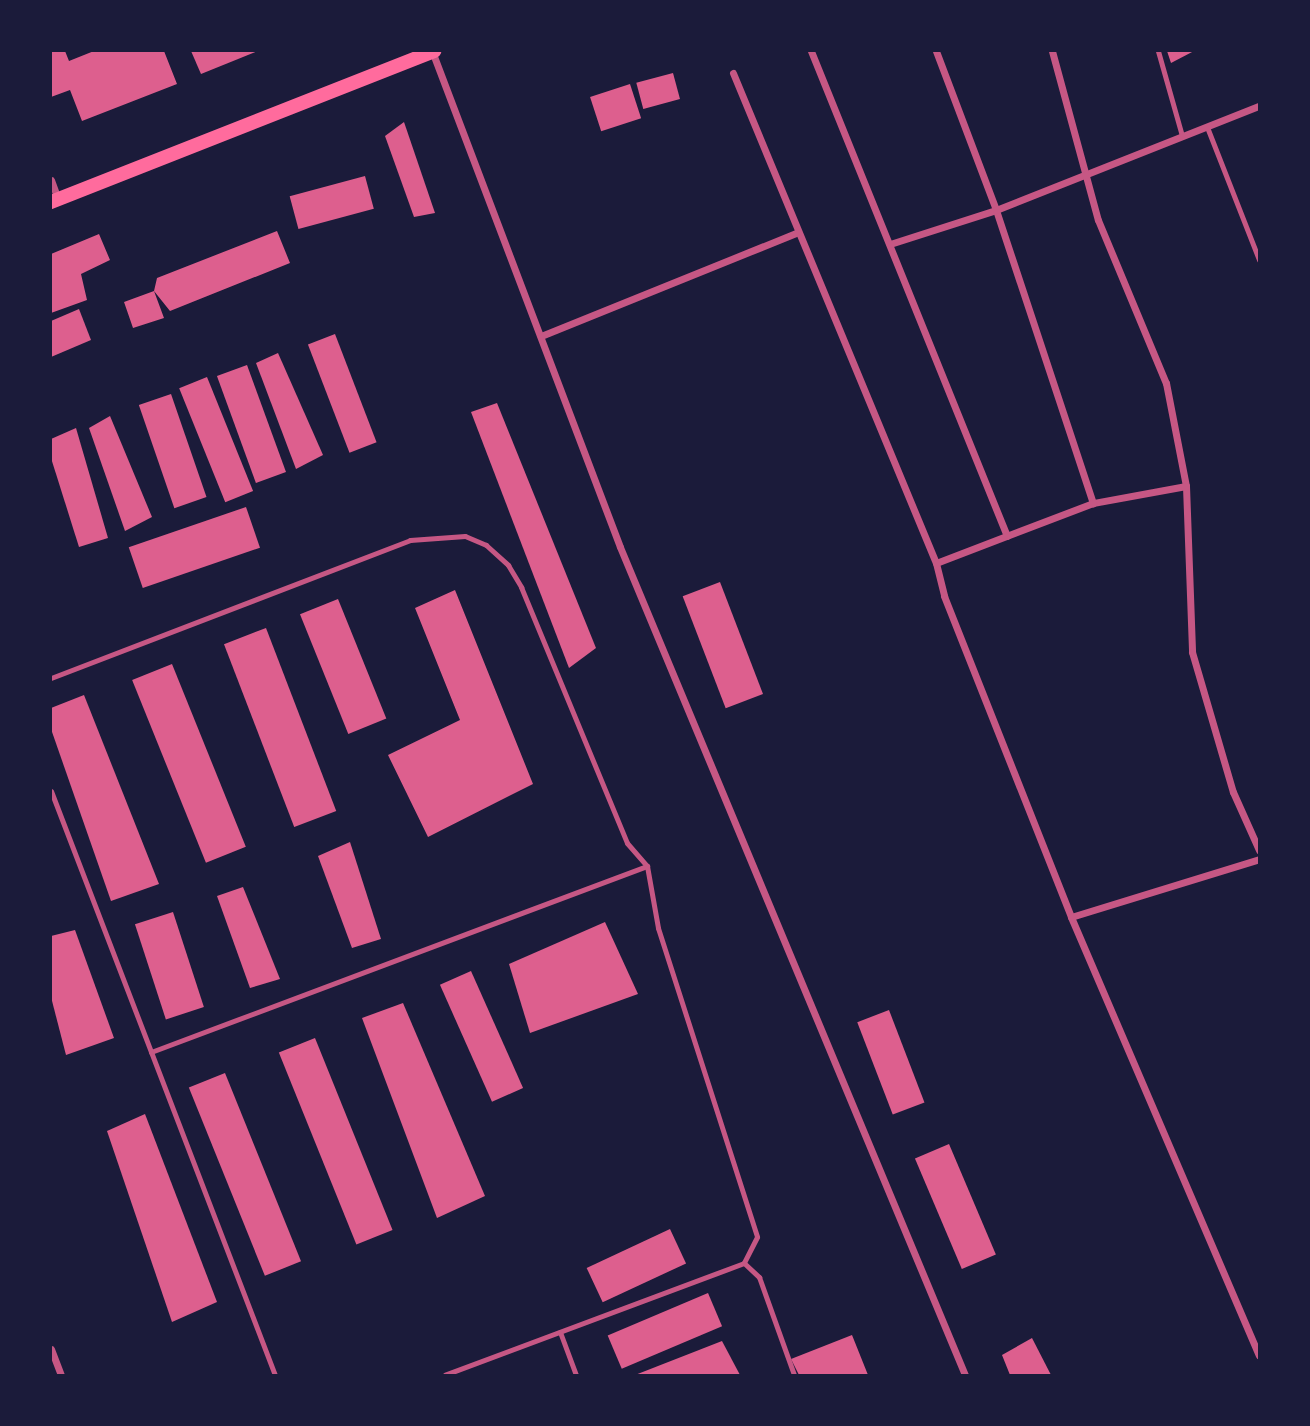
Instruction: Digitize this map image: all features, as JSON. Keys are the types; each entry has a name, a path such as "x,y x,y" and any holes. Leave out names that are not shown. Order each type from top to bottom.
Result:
{"main road":[{"path":"55,200 432,51"}],"street":[{"path":"432,51 620,547 965,1375"},
{"path":"811,51 1007,536"},
{"path":"936,51 996,210 1093,503"},
{"path":"1052,51 1083,174 1166,383 1186,486 1192,652 1233,792 1259,850"},
{"path":"733,72 936,563 944,596 1072,917 1259,1354"},
{"path":"890,244 996,210 1259,106"},
{"path":"51,180 55,200"},
{"path":"541,336 798,232"},
{"path":"936,563 1093,503 1186,486"},
{"path":"1072,917 1259,859"},
{"path":"51,1349 61,1375"}],"lane":[{"path":"1158,51 1182,136"},
{"path":"1207,127 1259,260"},
{"path":"51,678 410,540 465,536 486,545 508,565 520,587 627,843 647,866 658,928 752,1210 757,1237 744,1263 445,1375"},
{"path":"51,791 275,1375"},
{"path":"151,1052 647,866"},
{"path":"744,1263 759,1277 794,1375"},
{"path":"560,1332 576,1375"}],"building":[{"path":"51,51 65,51 69,61 94,51 164,51 177,84 82,121 70,90 51,97"},
{"path":"191,51 258,51 201,74"},
{"path":"1167,51 1194,51 1171,63"},
{"path":"673,73 680,99 643,109 636,83"},
{"path":"630,84 641,118 601,131 590,97"},
{"path":"404,122 435,213 414,217 385,136"},
{"path":"365,176 374,209 298,229 290,196"},
{"path":"277,231 290,263 170,311 154,291 157,278"},
{"path":"99,234 110,260 81,274 87,300 51,313 51,254"},
{"path":"154,291 164,318 133,328 124,302"},
{"path":"79,309 91,340 51,357 51,321"},
{"path":"335,334 377,442 349,453 308,344"},
{"path":"278,353 323,455 296,469 256,363"},
{"path":"247,365 286,472 256,483 217,376"},
{"path":"207,377 253,491 225,502 179,388"},
{"path":"171,394 206,497 174,508 139,405"},
{"path":"497,403 596,648 569,668 471,412"},
{"path":"110,416 152,517 125,531 89,428"},
{"path":"76,428 108,538 79,547 51,458 51,439"},
{"path":"246,507 260,548 143,588 129,547"},
{"path":"720,582 763,694 726,708 683,596"},
{"path":"455,590 533,784 428,837 388,755 460,720 415,608"},
{"path":"338,599 386,719 348,734 300,614"},
{"path":"266,628 336,811 294,827 224,644"},
{"path":"172,664 246,847 206,863 132,680"},
{"path":"84,695 159,884 111,901 51,729 51,708"},
{"path":"350,842 381,939 352,948 318,856"},
{"path":"243,887 280,979 250,988 217,896"},
{"path":"173,912 204,1007 166,1019 135,924"},
{"path":"605,922 638,994 530,1033 509,964"},
{"path":"75,930 114,1038 66,1055 51,997 51,936"},
{"path":"471,971 523,1088 492,1102 440,985"},
{"path":"403,1003 485,1196 437,1218 362,1018"},
{"path":"889,1010 924,1102 893,1115 857,1022"},
{"path":"315,1038 393,1230 356,1245 279,1053"},
{"path":"225,1073 301,1261 265,1276 189,1088"},
{"path":"145,1114 217,1302 172,1322 107,1131"},
{"path":"949,1144 996,1254 962,1269 915,1158"},
{"path":"670,1229 686,1263 603,1302 587,1268"},
{"path":"708,1293 722,1326 622,1369 608,1336"},
{"path":"852,1335 868,1375 799,1375 791,1359"},
{"path":"1032,1338 1051,1375 1010,1375 1002,1355"},
{"path":"722,1341 740,1375 635,1375"}]}
